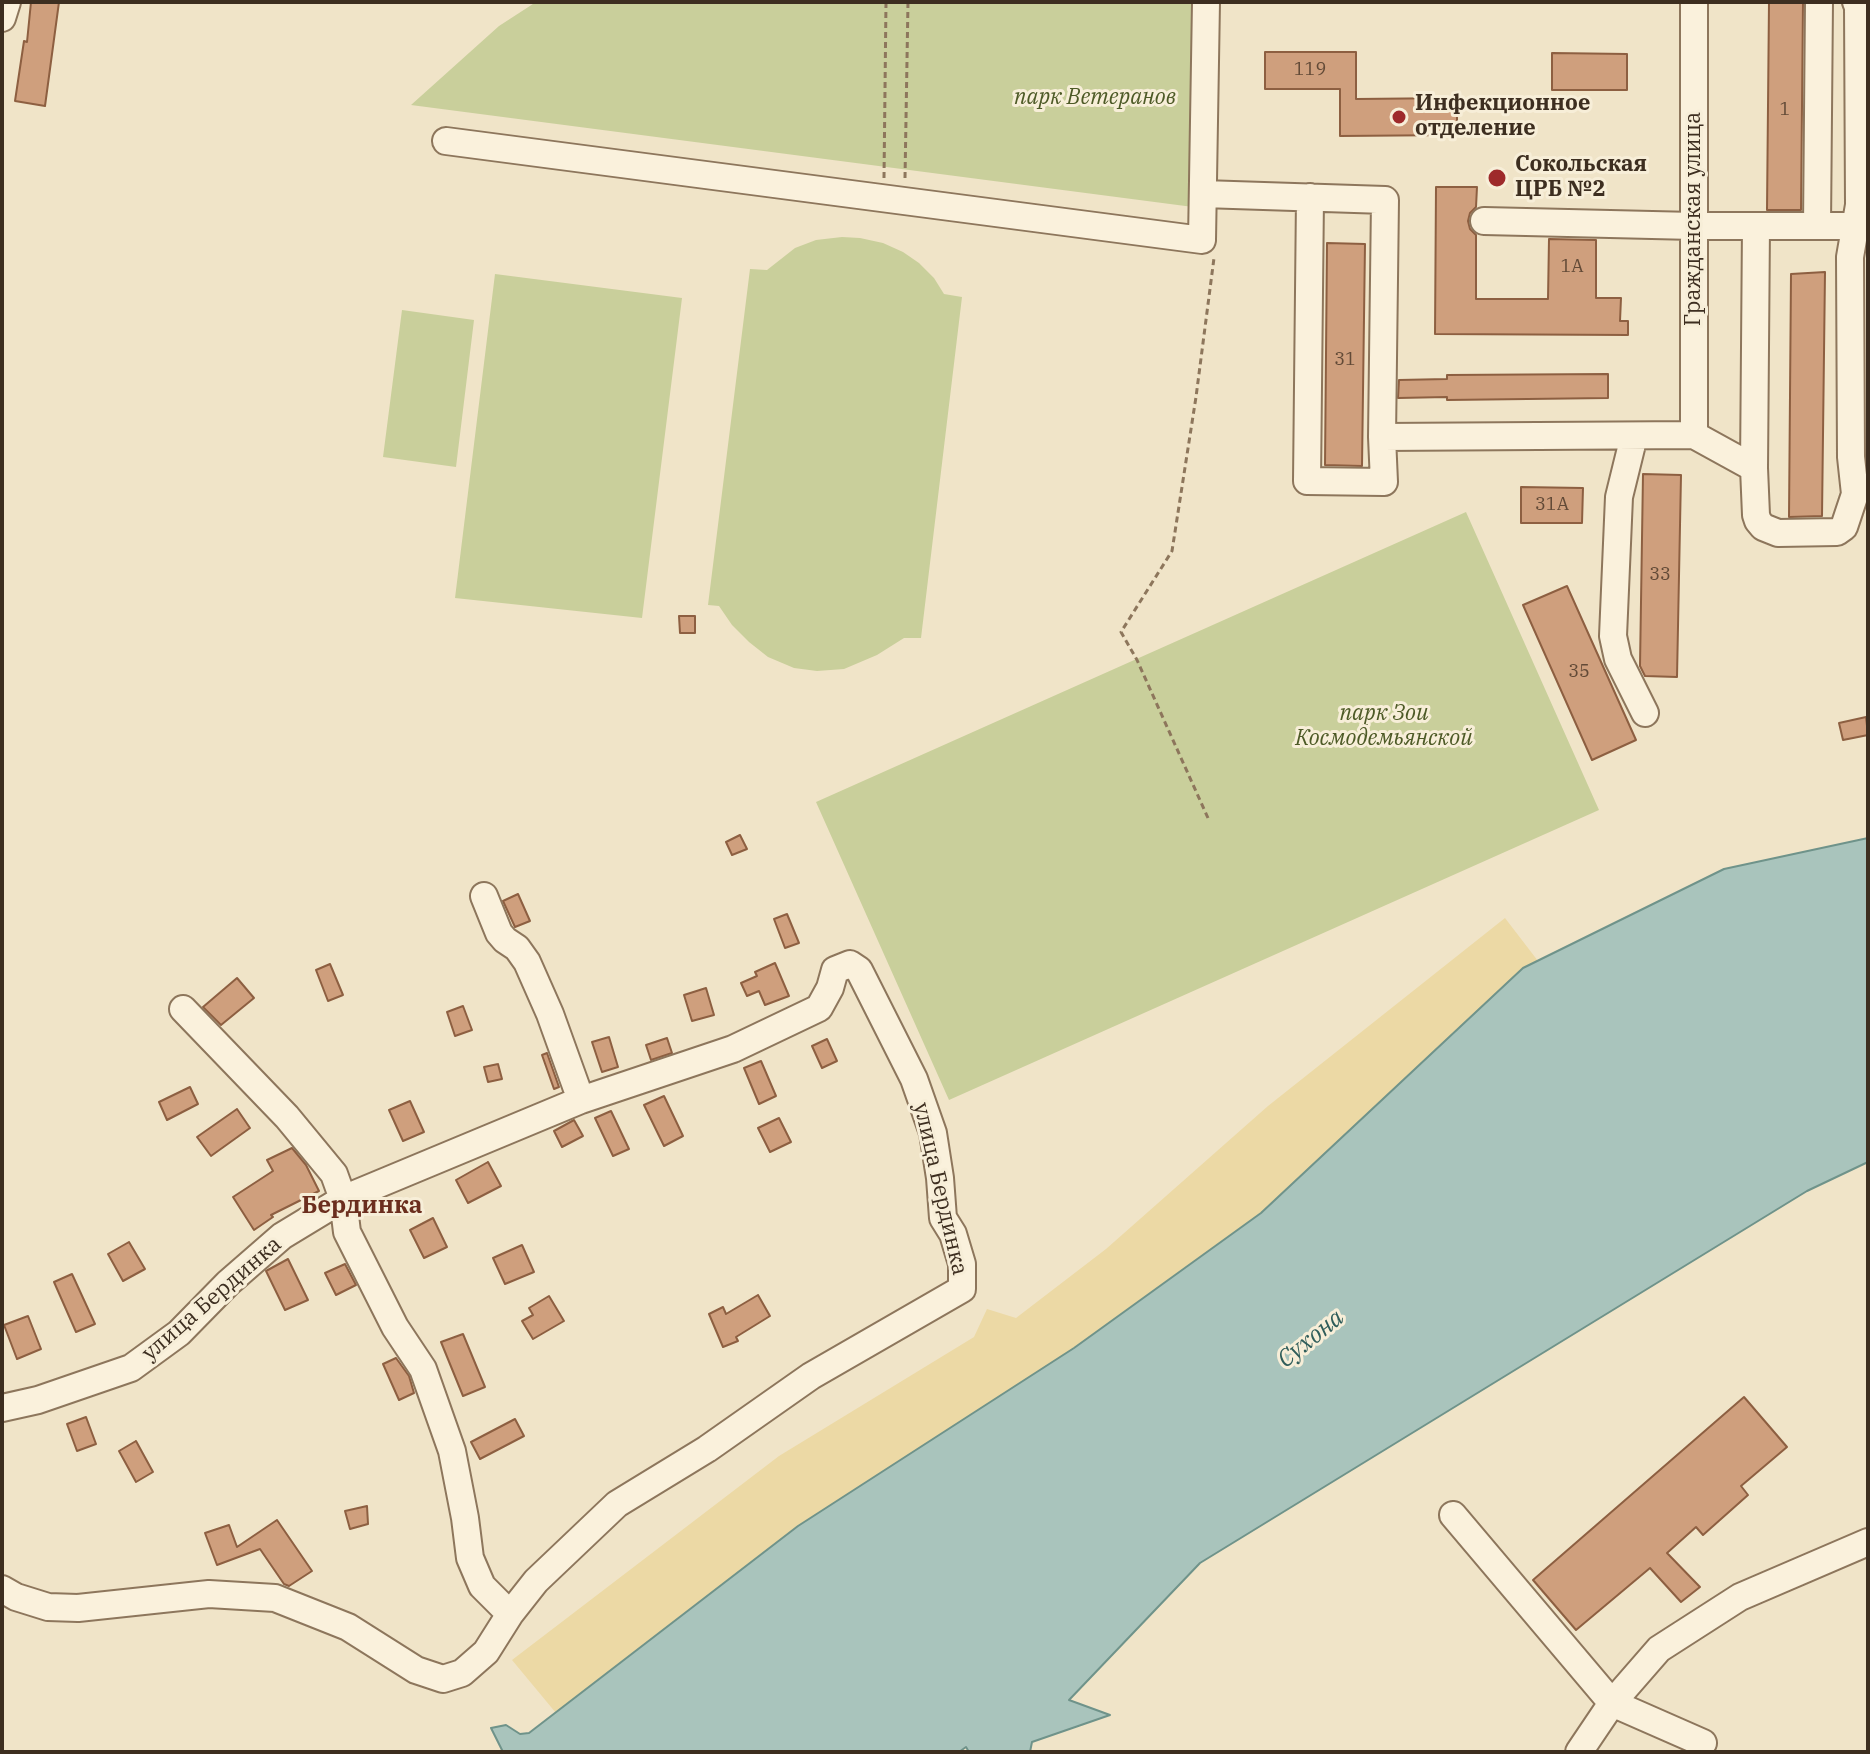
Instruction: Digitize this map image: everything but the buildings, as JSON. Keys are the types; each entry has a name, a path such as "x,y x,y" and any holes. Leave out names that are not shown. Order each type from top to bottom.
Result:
{"street":[{"path":"2,18 7,2"},
{"path":"446,141 1202,240 1206,2"},
{"name":"Гражданская улица","path":"1694,2 1694,435"},
{"path":"1817,226 1819,2"},
{"path":"1756,226 1756,515 1758,521 1770,531 1778,533 1837,532 1844,527 1862,494 1851,457 1859,398 1850,257 1861,226 1856,2"},
{"path":"1203,194 1310,197 1385,200 1384,482 1307,481 1310,197"},
{"path":"1484,221 1861,226"},
{"path":"1382,437 1694,435 1754,468"},
{"path":"1634,436 1619,497 1613,636 1618,659 1645,713"},
{"path":"484,896 499,933 517,948 527,962 550,1014 581,1100"},
{"name":"улица Бердинка","path":"2,1408 38,1400 131,1368 179,1333 228,1283 282,1236 343,1199 581,1100 733,1049 819,1008 835,970 850,964 859,970 914,1079 933,1133 943,1218 953,1234 962,1264 962,1289 811,1376 707,1449 617,1504 536,1581 486,1652 462,1673 443,1679 416,1670 348,1627 275,1598 209,1594 78,1608 48,1607 2,1589"},
{"path":"183,1009 287,1117 334,1174 343,1199 347,1232 395,1327 423,1369 452,1451 470,1558 482,1586 510,1614"},
{"path":"1453,1515 1612,1703 1703,1743"},
{"path":"1579,1752 1612,1703 1659,1649 1740,1597 1868,1542"}],"path":[{"path":"886,2 894,199"},
{"path":"894,199 908,2"},
{"path":"1202,240 1215,244 1196,397 1172,551 1121,632 1137,660 1208,818"}],"green space":[{"name":"парк Ветеранов","path":"536,2 1195,2 1193,207 411,105 499,26"},
{"path":"842,237 883,243 903,252 934,278 944,294 962,297 921,638 904,638 877,655 844,669 817,671 794,668 768,657 732,625 719,606 708,605 750,269 767,270 795,248 816,240"},
{"path":"495,274 682,298 642,618 455,598"},
{"path":"402,310 474,320 456,467 383,457"},
{"name":"парк Зои Космодемьянской","path":"1466,512 1599,810 949,1100 816,802"}],"sand":[{"path":"1505,918 1538,961 1522,969 1261,1213 1074,1348 798,1526 556,1713 512,1660 779,1456 974,1337 987,1309 1016,1318 1106,1249 1268,1106"}],"water":[{"name":"Сухона","path":"1868,838 1868,1162 1807,1191 1200,1563 1069,1700 1110,1715 1032,1742 1030,1752 969,1752 966,1747 959,1752 503,1752 491,1728 506,1725 520,1734 529,1733 798,1526 1074,1348 1261,1213 1523,968 1724,869"}],"place":[{"name":"Инфекционное отделение","path":"1399,117"},
{"name":"Сокольская ЦРБ №2","path":"1497,178"}],"district":[{"name":"Бердинка","path":"362,1206"}]}
